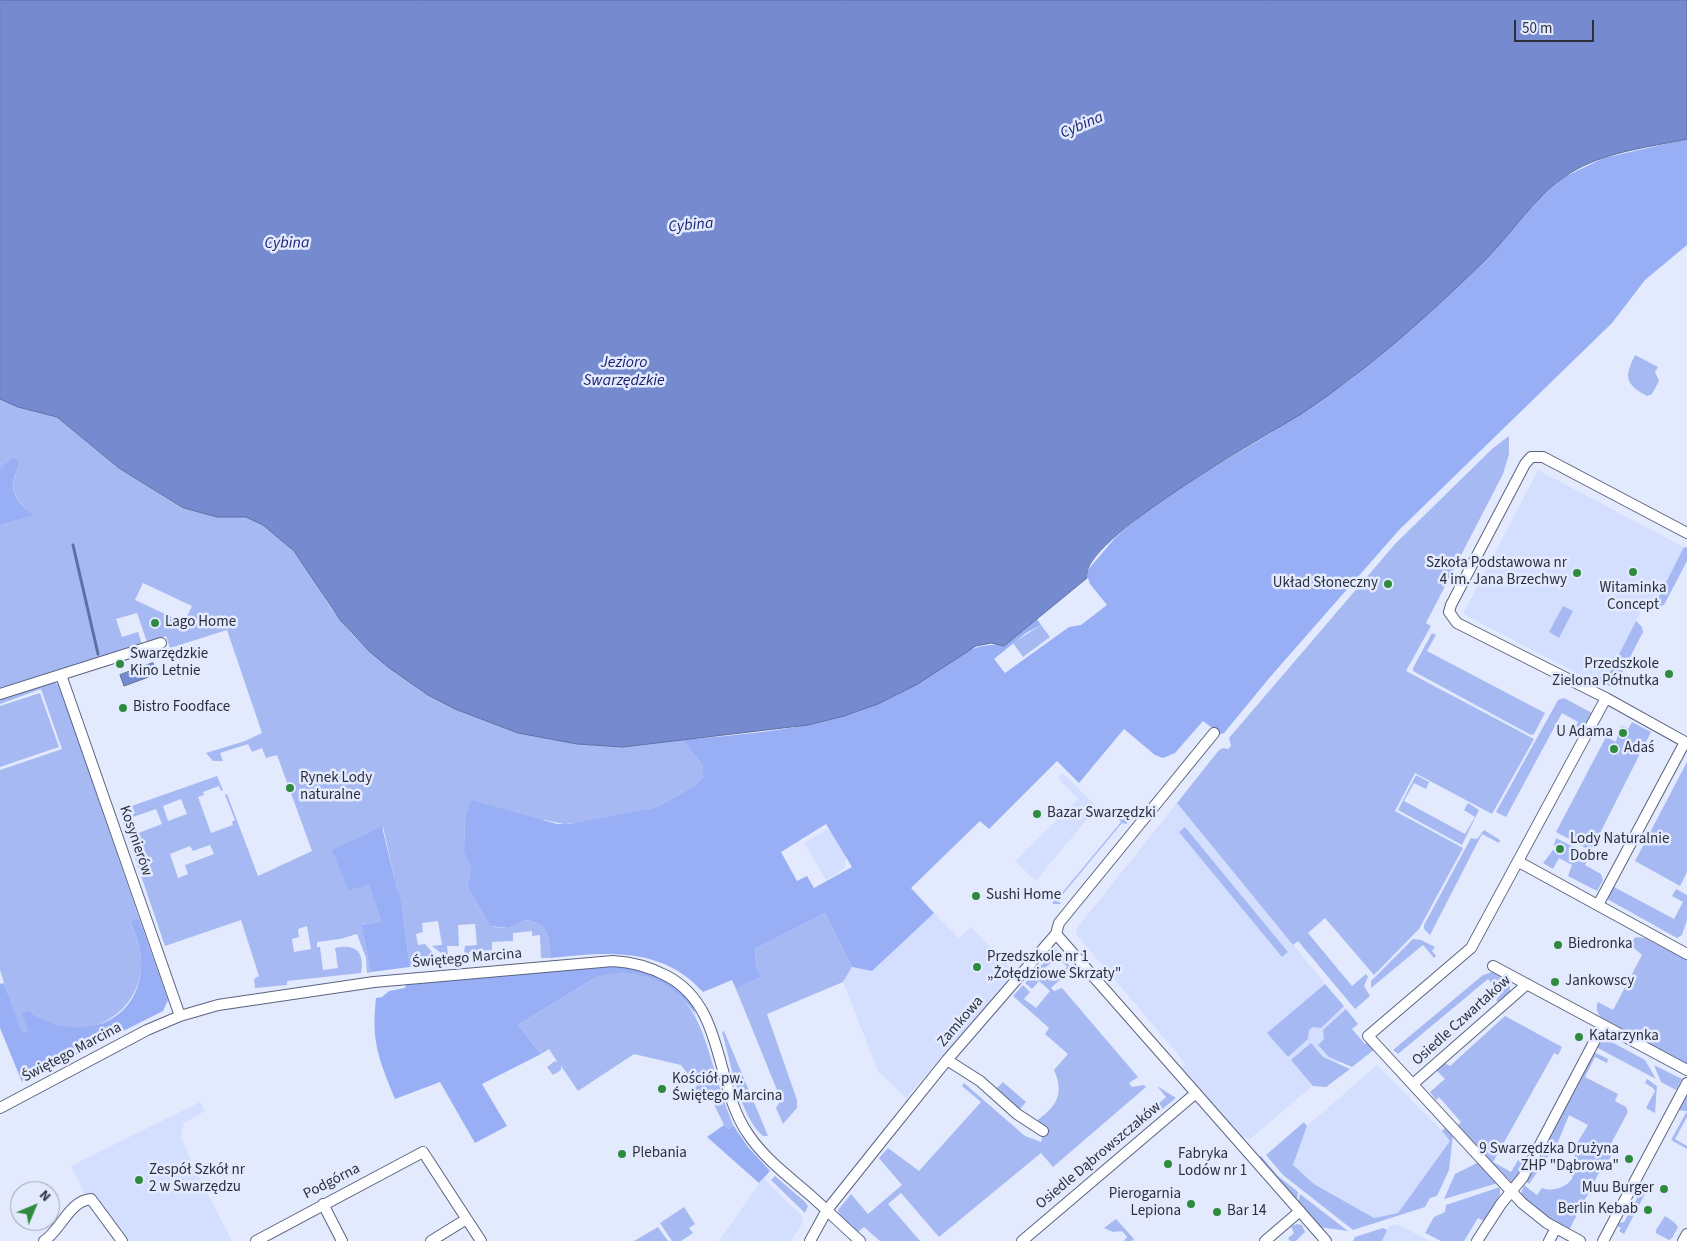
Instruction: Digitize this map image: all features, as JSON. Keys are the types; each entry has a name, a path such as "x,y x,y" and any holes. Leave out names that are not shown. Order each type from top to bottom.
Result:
{"street":[{"path":"1598,905 1686,742 1606,698 1457,623 1450,615 1450,605 1525,464 1531,457 1543,457 1687,533"},
{"path":"0,694 161,643"},
{"name":"Kosynierów","path":"61,675 180,1016"},
{"path":"1413,1084 1408,1082 1368,1036 1468,952 1519,862 1606,698"},
{"name":"Zamkowa","path":"810,1241 827,1210 948,1060 1056,934 1059,923 1214,733"},
{"path":"1519,862 1686,950"},
{"path":"1056,934 1326,1241"},
{"name":"Świętego Marcina","path":"0,1108 123,1042 180,1016 233,1002 374,982 613,961 650,968 681,984 700,1005 715,1042 732,1101 748,1135 780,1169 860,1241"},
{"name":"Osiedle Czwartaków","path":"1493,966 1687,1070"},
{"name":"Osiedle Czwartaków","path":"1526,984 1413,1084 1530,1211 1576,1240"},
{"path":"1477,1241 1525,1174 1603,1025"},
{"path":"948,1060 980,1081 1017,1114 1043,1132"},
{"path":"1603,1241 1687,1083"},
{"name":"Osiedle Dąbrowszczaków","path":"1022,1241 1196,1093"},
{"name":"Podgórna","path":"256,1241 423,1152 465,1220"},
{"path":"44,1241 55,1233 72,1209 92,1198 122,1241"},
{"path":"323,1204 342,1241"},
{"path":"1266,1241 1300,1211"},
{"path":"431,1241 465,1220 481,1241"},
{"path":"1548,1241 1556,1228"},
{"path":"1683,1241 1687,1234"}],"shaded area":[{"path":"1687,139 1687,245 1645,280 1612,323 1399,530 1271,676 1224,733 1220,734 1203,721 1175,753 1163,758 1155,755 1124,729 1079,783 1057,761 989,829 980,821 911,888 934,913 872,971 852,967 825,913 755,949 756,965 761,977 736,989 732,980 703,992 687,977 670,966 651,959 632,955 612,954 551,958 548,938 544,928 534,922 526,920 509,928 490,926 467,886 471,868 464,851 465,820 471,800 557,824 570,824 657,807 695,785 703,777 703,766 682,740 792,728 845,715 872,706 909,688 962,653 990,645 1004,646 1037,619 1041,625 1026,633 994,659 1005,673 1069,627 1081,625 1107,605 1090,584 1086,572 1115,538 1147,510 1171,493 1269,434 1350,380 1483,262 1538,200 1564,177 1604,158","holes":["826,824 852,867 814,888 807,876 797,881 781,852"]},
{"path":"1635,355 1658,367 1655,372 1659,381 1652,394 1647,396 1634,388 1629,379 1629,369"},
{"path":"0,399 18,407 57,417 119,468 183,509 217,517 246,517 263,525 298,555 331,608 351,633 369,651 428,695 455,709 518,733 577,744 622,747 682,740 703,766 703,777 695,785 657,807 580,823 564,824 544,820 465,820 464,848 471,868 467,886 489,924 494,927 509,928 526,920 540,925 544,928 548,938 551,958 541,958 540,935 532,936 532,931 513,933 513,941 492,942 492,950 469,952 470,963 457,964 457,959 464,953 465,946 477,945 475,924 458,925 459,946 447,946 449,965 447,965 441,953 432,946 442,945 438,921 422,923 423,932 416,934 418,945 425,944 439,960 439,965 410,967 400,894 398,894 383,827 349,891 369,883 381,921 361,925 371,972 367,973 366,958 357,934 340,939 317,942 317,947 320,947 323,970 338,968 335,948 354,948 362,960 361,973 287,981 287,985 255,988 254,979 259,976 241,920 165,946 123,823 129,821 136,834 162,824 156,809 130,818 126,808 217,776 223,790 221,791 219,786 203,792 204,795 198,797 211,833 233,825 232,822 235,820 225,795 227,794 258,876 312,851 277,755 266,758 262,748 252,752 248,744 220,753 223,761 213,761 206,753 245,741 262,733 227,630 170,648 166,636 147,642 137,613 116,619 122,637 138,632 142,644 0,689 0,525 32,515 14,493 13,484 19,464 11,458 0,468","holes":["143,583 192,606 184,623 135,600","181,799 187,814 168,821 163,806","210,845 214,854 185,865 188,874 178,878 170,854 190,846 193,851","307,926 311,949 294,952 292,939 299,937 298,929"]},
{"path":"1509,436 1509,454 1503,474 1426,623 1431,626 1406,671 1534,739 1492,814 1415,773 1395,811 1463,848 1419,929 1374,975 1325,918 1308,933 1352,986 1366,974 1368,977 1364,986 1370,996 1355,1009 1298,941 1293,945 1177,803 1219,750 1223,748 1228,749 1231,746 1229,738 1395,544 1492,449"},
{"path":"11,458 16,459 19,464 13,483 16,497 26,510 34,515 0,525 0,468"},
{"name":"Szkoła Podstawowa nr 4 im. Jana Brzechwy","path":"1538,470 1684,547 1655,604 1647,600 1610,672 1605,676 1590,680 1463,614"},
{"path":"1684,547 1687,548 1687,561 1664,605 1655,604"},
{"path":"1563,606 1573,611 1559,638 1549,632"},
{"path":"1636,621 1642,627 1643,632 1618,681 1612,687 1597,680 1590,680 1605,676 1604,674 1610,672"},
{"path":"1041,625 1050,637 1023,657 1013,643"},
{"path":"1432,633 1436,635 1427,651 1545,713 1534,734 1531,735 1413,671"},
{"path":"54,682 59,685 139,918 130,921 140,949 141,966 139,980 134,993 126,1005 105,1022 92,1027 78,1029 63,1028 45,1021 29,1011 28,1031 21,1034 0,970 0,770 62,749 41,689 0,704 0,698"},
{"path":"40,693 59,747 0,767 0,706"},
{"path":"1564,698 1592,713 1581,734 1574,730 1578,722 1562,713 1506,817 1496,812 1558,700"},
{"path":"1632,722 1651,732 1591,851 1556,832 1606,737 1616,742 1619,728 1623,726 1628,729"},
{"path":"1687,762 1687,872 1680,886 1635,861"},
{"path":"1063,773 1097,807 1036,881 1015,861 1078,799 1058,778"},
{"path":"1416,775 1429,782 1426,789 1414,783 1404,801 1465,834 1475,817 1464,810 1468,803 1479,810 1462,845 1398,810"},
{"path":"1177,803 1358,1024 1352,1029 1363,1043 1250,1139 1241,1137 1181,1068 1186,1064 1076,934 1077,928"},
{"path":"1122,816 1127,818 1127,824 1122,823 1058,900 1061,904 1053,904 1053,897 1057,899 1121,822 1118,818"},
{"path":"382,827 398,893 400,893 410,967 371,972 361,925 381,921 369,884 349,891 332,850"},
{"path":"1185,827 1288,952 1282,957 1179,832"},
{"path":"829,828 846,855 845,868 826,880 804,843"},
{"path":"1484,830 1500,840 1499,843 1482,834 1430,935 1424,929 1424,925 1471,838 1477,839"},
{"path":"1556,838 1593,857 1591,861 1588,859 1585,865 1601,874 1603,880 1597,891 1568,876 1572,865 1559,858 1553,869 1543,863 1553,850 1560,855 1565,851 1562,845 1556,847 1554,845"},
{"path":"1614,887 1674,919 1683,902 1672,896 1676,889 1687,895 1687,920 1682,935 1677,938 1609,900 1607,898 1610,889"},
{"path":"825,913 852,967 843,982 767,1014 797,1100 797,1108 783,1124 776,1108 781,1100 736,989 761,977 756,965 755,949"},
{"path":"934,913 959,938 971,927 1015,972 906,1098 878,1071 843,982 852,967 872,970"},
{"path":"139,918 168,1000 163,1011 22,1082 0,1028 0,984 4,983 22,1033 28,1031 22,1013 29,1011 46,1021 65,1026 83,1027 101,1024 116,1016 129,1003 137,987 141,954 130,921"},
{"path":"1636,937 1645,938 1687,960 1687,1066 1602,1019 1597,1011 1598,1002 1613,1010 1642,955 1629,944"},
{"path":"1413,939 1421,940 1435,947 1432,951 1436,956 1434,958 1423,945 1371,988 1371,981"},
{"path":"1056,949 1072,969 1051,988 1054,991 1062,988 1138,1077 1129,1083 1132,1087 1144,1085 1146,1087 1053,1167 1041,1153 939,1237 901,1193 888,1204 920,1241 880,1241 864,1227 857,1233 840,1217 838,1210 851,1194 868,1214 902,1185 879,1158 888,1148 919,1171 981,1102 962,1086 964,1083 1025,1136 1041,1142 1045,1127 1035,1122 1053,1106 1056,1100 1059,1087 1054,1070 1068,1054 1045,1034 1049,1028 1013,996 1023,985 1030,992 1024,999 1036,1008 1050,991 1039,981 1032,989 1025,983 1049,957 1053,961 1045,968 1054,978 1067,967 1059,957 1055,960 1050,955"},
{"path":"615,964 640,969 664,978 684,994 691,1003 696,1015 677,993 652,978 639,974 625,973 596,977 518,1025 541,1054 482,1084 507,1126 475,1143 440,1082 395,1099 378,1050 375,1027 376,998 382,997 389,991 405,988 407,982"},
{"path":"630,972 652,978 669,986 682,998 692,1012 701,1028 733,1125 729,1129 724,1125 710,1096 701,1102 692,1091 697,1086 681,1065 634,1054 578,1091 561,1066 561,1070 553,1075 547,1067 555,1061 558,1063 549,1049 541,1054 518,1025 596,977 607,973"},
{"path":"1492,972 1505,979 1510,989 1510,993 1500,1004 1496,1000 1501,994 1488,979 1398,1054 1393,1050 1483,975"},
{"path":"1325,984 1344,1006 1321,1028 1313,1027 1309,1030 1308,1039 1288,1057 1267,1033"},
{"path":"1346,1009 1358,1024 1352,1029 1365,1044 1369,1041 1375,1049 1352,1067 1329,1057 1318,1045 1324,1039 1323,1030"},
{"path":"1505,1016 1562,1047 1558,1055 1554,1053 1493,1162 1511,1172 1518,1160 1526,1164 1515,1182 1511,1182 1457,1126 1461,1122 1439,1097 1436,1100 1430,1092 1445,1079 1436,1070 1443,1062 1450,1066"},
{"path":"724,1031 768,1136 763,1136 755,1127 742,1102 732,1072 722,1032"},
{"path":"1606,1039 1645,1060 1656,1079 1596,1047 1602,1040"},
{"path":"1311,1043 1323,1057 1350,1069 1326,1087 1313,1086 1291,1060"},
{"path":"1594,1052 1608,1059 1607,1063 1595,1057 1585,1077 1618,1094 1615,1101 1626,1107 1628,1112 1607,1151 1612,1154 1603,1172 1600,1171 1569,1230 1533,1208 1521,1194 1524,1185 1537,1195 1542,1188 1550,1190 1558,1188 1566,1185 1572,1179 1576,1145 1588,1125 1569,1115 1558,1142 1529,1184 1526,1182"},
{"path":"1377,1065 1451,1140 1398,1213 1374,1218 1314,1184 1293,1165 1307,1126"},
{"path":"1654,1065 1682,1079 1676,1090 1661,1082"},
{"path":"1647,1079 1657,1086 1655,1113 1646,1108 1655,1091 1645,1083"},
{"path":"1003,1082 1026,1102 1019,1110 996,1089"},
{"path":"1157,1086 1176,1098 1161,1110 1157,1105 1166,1097"},
{"path":"1687,1087 1687,1111 1675,1110"},
{"name":"Zespół Szkół nr 2 w Swarzędzu","path":"200,1102 205,1111 184,1123 181,1136 193,1165 232,1241 126,1241 94,1196 84,1193 71,1166"},
{"path":"1687,1111 1687,1117 1675,1139 1687,1146 1687,1149 1671,1140"},
{"path":"1304,1122 1307,1126 1293,1165 1314,1184 1374,1218 1398,1213 1450,1141 1442,1131 1446,1127 1453,1134 1449,1170 1437,1196 1430,1198 1425,1207 1353,1230 1283,1175 1266,1155"},
{"path":"724,1125 729,1129 733,1125 748,1147 770,1171 759,1183 707,1137"},
{"path":"1261,1156 1278,1176 1298,1192 1297,1201 1259,1157"},
{"path":"1479,1162 1498,1183 1444,1199 1455,1174"},
{"path":"775,1176 804,1201 808,1206 805,1213 771,1180"},
{"path":"763,1178 803,1217 802,1224 791,1241 719,1241"},
{"path":"1500,1187 1500,1195 1484,1221 1478,1218 1464,1241 1441,1241 1425,1233 1434,1217 1445,1212 1446,1205"},
{"path":"1643,1188 1647,1190 1624,1234 1619,1231 1621,1228 1613,1224 1624,1222"},
{"path":"1300,1194 1348,1231 1319,1227 1298,1203"},
{"path":"684,1207 695,1224 689,1228 693,1233 681,1241 672,1241 660,1223"},
{"path":"1665,1216 1678,1227 1669,1240 1656,1233"},
{"path":"1116,1219 1134,1239 1132,1241 1124,1241 1127,1237 1122,1231 1113,1232 1104,1228"},
{"path":"1397,1224 1430,1241 1353,1241 1355,1237 1383,1228 1387,1230 1389,1226"},
{"path":"1302,1225 1305,1232 1296,1241 1290,1241 1288,1238 1294,1233 1291,1226"},
{"path":"658,1227 668,1241 634,1241"},
{"path":"1383,1228 1387,1230 1382,1241 1353,1241 1355,1237"}],"water":[{"name":"Jezioro Swarzędzkie","path":"0,0 1687,0 1687,139 1631,150 1603,158 1577,169 1563,178 1538,200 1482,263 1395,343 1349,380 1301,414 1217,465 1142,515 1112,540 1092,561 1087,578 1004,646 991,643 976,646 916,685 878,704 844,716 808,725 623,747 577,744 518,733 455,709 428,695 369,651 341,621 294,551 263,525 246,517 217,517 183,508 119,468 57,417 18,407 0,399"},
{"path":"153,663 157,674 124,686 120,675"}],"waterway":[{"path":"73,545 98,654"}],"place":[{"name":"Witaminka Concept","path":"1633,572"},
{"name":"Szkoła Podstawowa nr 4 im. Jana Brzechwy","path":"1577,573"},
{"name":"Układ Słoneczny","path":"1388,584"},
{"name":"Lago Home","path":"155,623"},
{"name":"Swarzędzkie Kino Letnie","path":"120,664"},
{"name":"Przedszkole Zielona Półnutka","path":"1669,674"},
{"name":"Bistro Foodface","path":"123,708"},
{"name":"U Adama","path":"1623,733"},
{"name":"Adaś","path":"1614,749"},
{"name":"Rynek Lody naturalne","path":"290,788"},
{"name":"Bazar Swarzędzki","path":"1037,814"},
{"name":"Lody Naturalnie Dobre","path":"1560,849"},
{"name":"Sushi Home","path":"976,896"},
{"name":"Biedronka","path":"1558,945"},
{"name":"Przedszkole nr 1 „Żołędziowe Skrzaty\"","path":"977,967"},
{"name":"Jankowscy","path":"1555,982"},
{"name":"Katarzynka","path":"1579,1037"},
{"name":"Kościół pw. Świętego Marcina","path":"662,1089"},
{"name":"Plebania","path":"622,1154"},
{"name":"9 Swarzędzka Drużyna ZHP \"Dąbrowa\"","path":"1629,1159"},
{"name":"Fabryka Lodów nr 1","path":"1168,1164"},
{"name":"Zespół Szkół nr 2 w Swarzędzu","path":"139,1180"},
{"name":"Muu Burger","path":"1664,1189"},
{"name":"Pierogarnia Lepiona","path":"1191,1204"},
{"name":"Berlin Kebab","path":"1648,1210"},
{"name":"Bar 14","path":"1217,1212"}],"water label":[{"name":"Cybina","path":"1082,126"},
{"name":"Cybina","path":"691,226"},
{"name":"Cybina","path":"287,244"}]}
